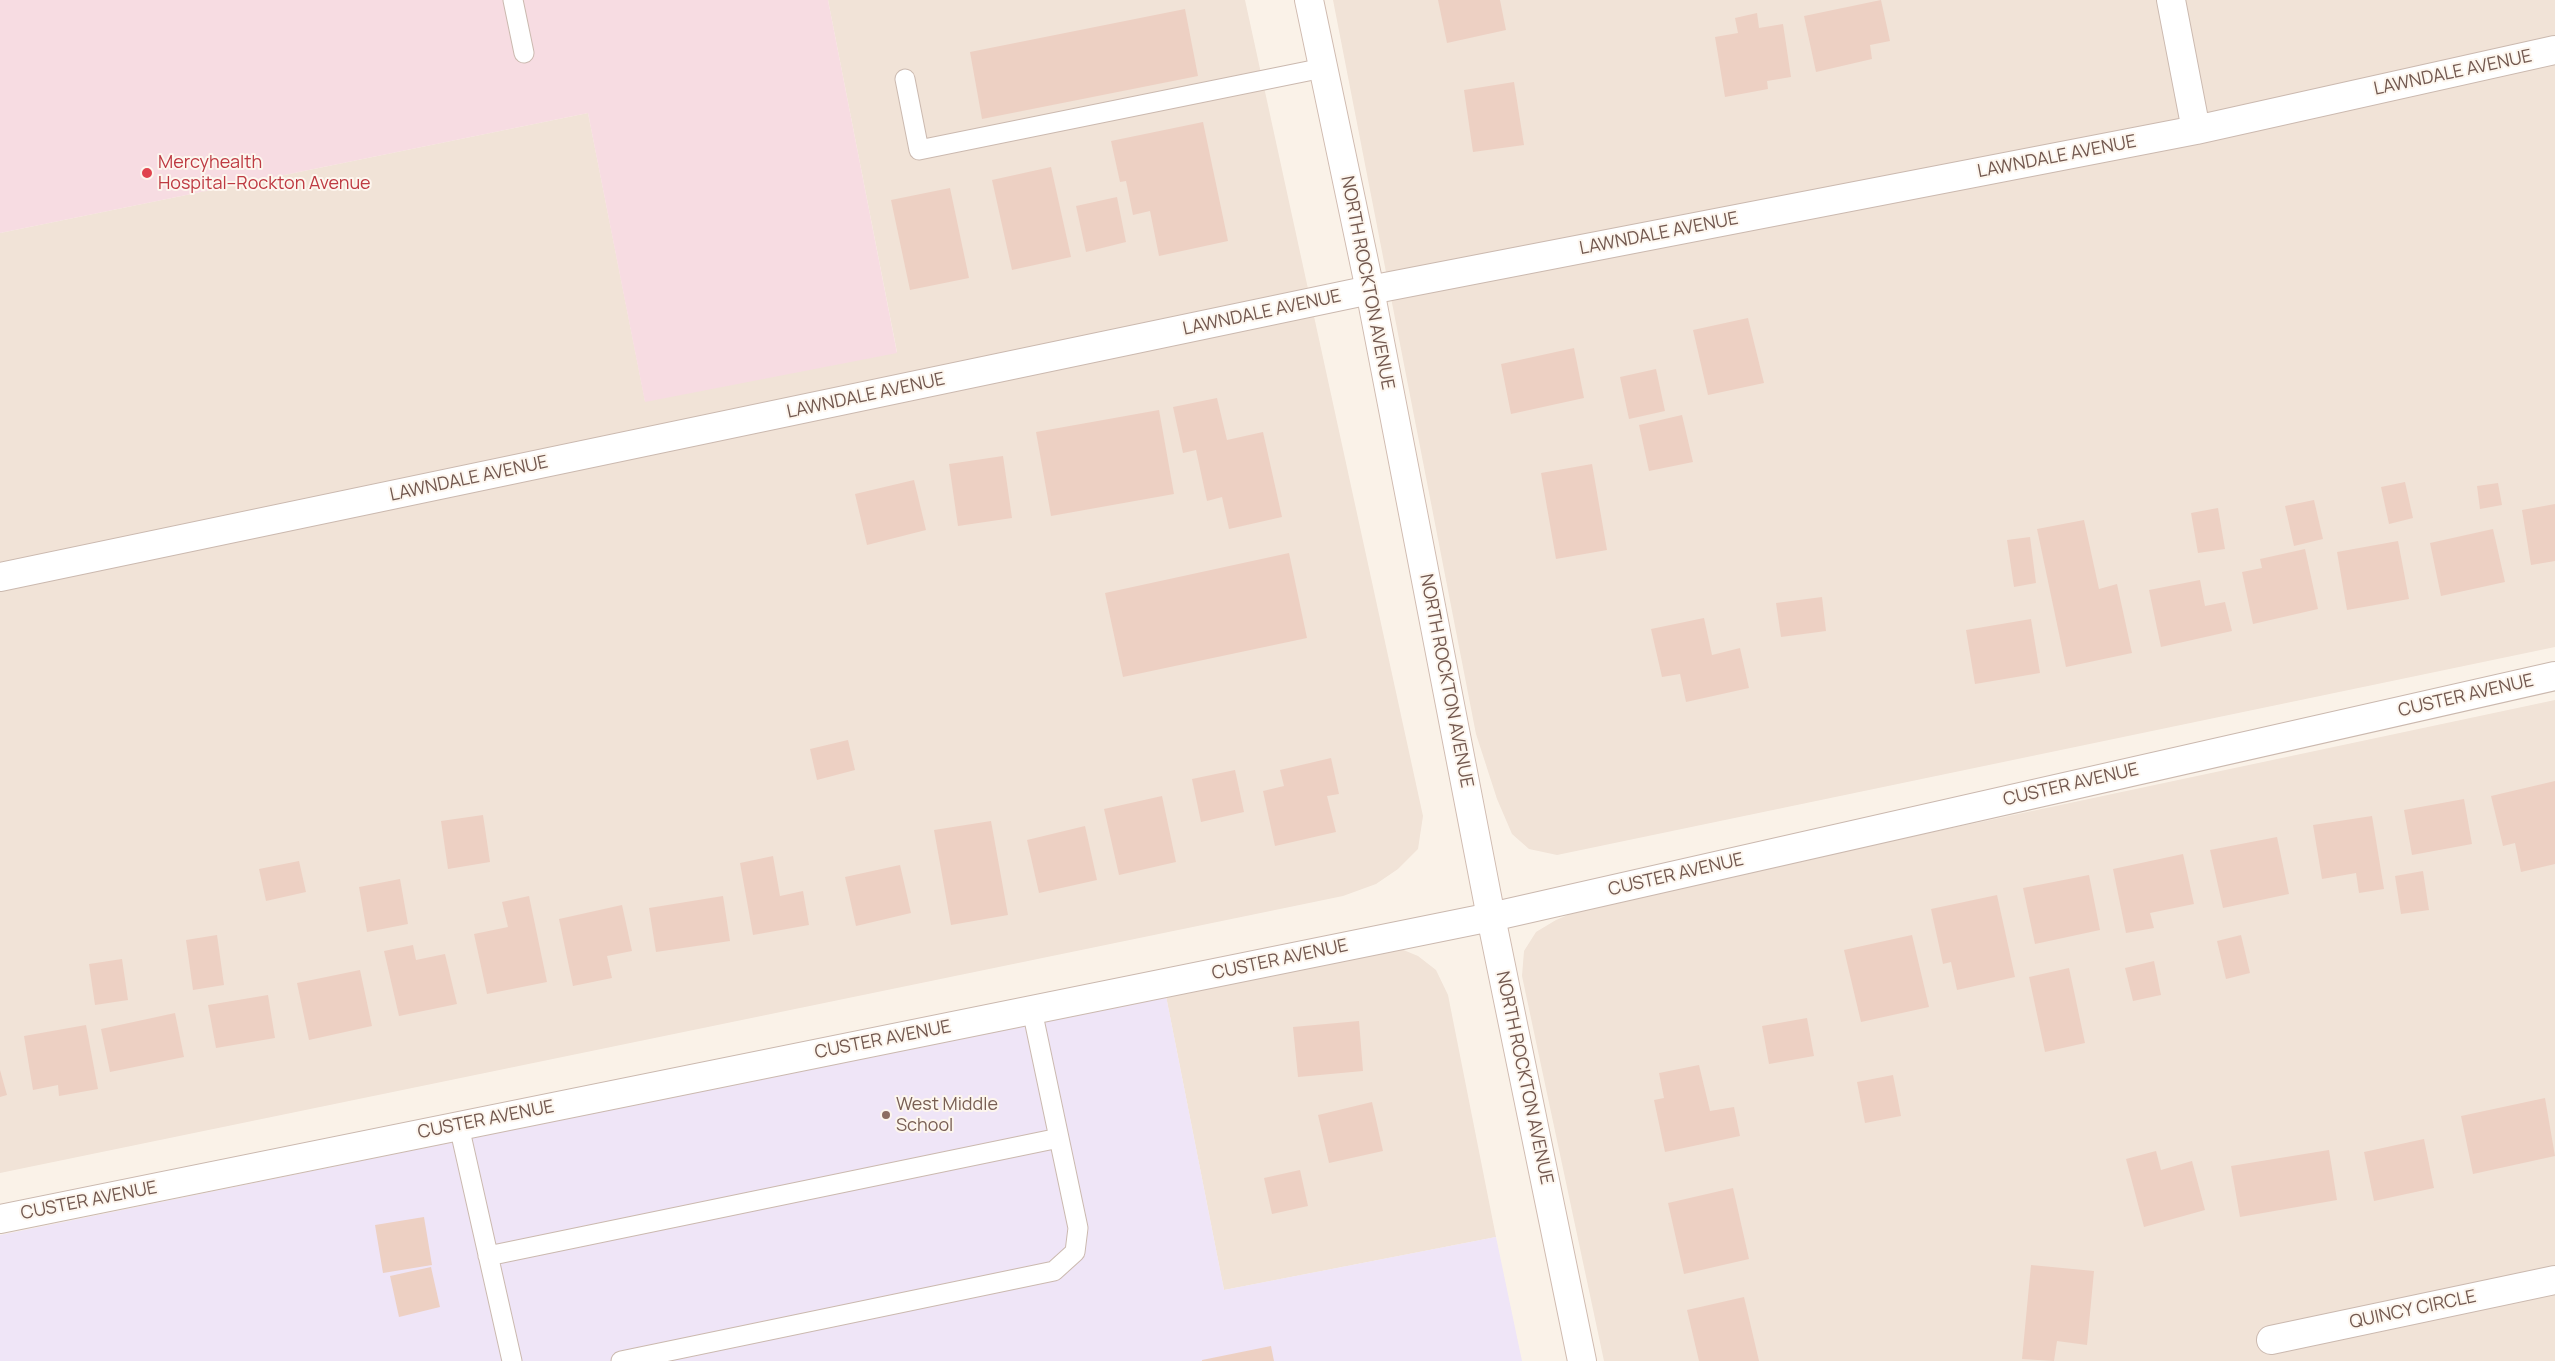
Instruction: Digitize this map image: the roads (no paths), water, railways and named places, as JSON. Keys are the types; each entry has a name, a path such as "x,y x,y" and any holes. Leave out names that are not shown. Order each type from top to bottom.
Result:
{"street":[{"name":"NORTH ROCKTON AVENUE","path":"1309,0 1370,290 1491,917 1582,1361"},
{"path":"2171,0 2196,130"},
{"name":"LAWNDALE AVENUE","path":"0,577 1370,290 2196,130 2555,50"},
{"name":"CUSTER AVENUE","path":"0,1219 1491,917 2555,676"},
{"name":"QUINCY CIRCLE","path":"2271,1340 2555,1280"}],"lane":[{"path":"513,0 524,54"},
{"path":"905,79 919,150 1323,68"},
{"path":"621,1361 1054,1271 1075,1252 1078,1228 1032,1010"},
{"path":"460,1126 512,1361"},
{"path":"488,1256 1059,1138"}],"place":[{"name":"Mercyhealth Hospital–Rockton Avenue","path":"147,173"},
{"name":"West Middle School","path":"886,1115"}]}
